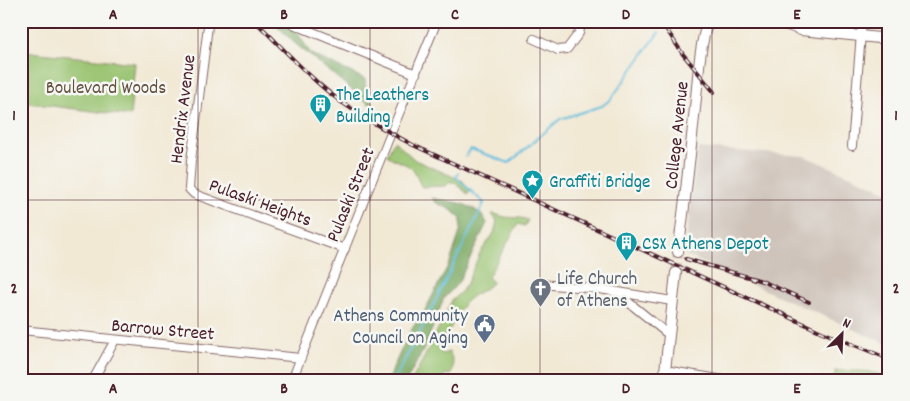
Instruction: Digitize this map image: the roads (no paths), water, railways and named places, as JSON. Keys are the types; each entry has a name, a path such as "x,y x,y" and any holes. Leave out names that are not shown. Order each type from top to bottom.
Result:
{"street":[{"name":"Pulaski Street","path":"292,380 390,133 437,21"},
{"path":"534,39 558,50 567,49 579,33 582,21"},
{"name":"College Avenue","path":"678,252 697,88 704,35 708,21"},
{"path":"777,21 801,30 889,39"},
{"path":"852,146 862,21"},
{"path":"293,24 416,74"},
{"name":"Hendrix Avenue","path":"194,194 189,189 190,175 208,26"},
{"name":"Pulaski Heights","path":"194,194 345,249"},
{"path":"676,273 664,375 724,380"},
{"path":"540,284 616,292 672,301"},
{"path":"616,292 669,335"},
{"name":"Barrow Street","path":"21,330 301,358"},
{"path":"93,380 115,340"}],"waterway":[{"path":"466,156 471,149 509,163 560,119 602,106 611,99 659,32"},
{"path":"394,380 484,203 456,177 458,173"}],"tunnel":[{"path":"676,273 678,252"}],"railway":[{"path":"255,21 307,73 340,101 413,145 822,332 889,359"},
{"path":"661,21 682,53 714,92"},
{"path":"686,259 762,281 809,302"}],"place":[{"name":"The Leathers Building","path":"320,123"},
{"name":"Graffiti Bridge","path":"533,199"},
{"name":"CSX Athens Depot","path":"626,261"},
{"name":"Life Church of Athens","path":"541,307"},
{"name":"Athens Community Council on Aging","path":"484,344"}],"park label":[{"name":"Boulevard Woods","path":"106,86"}]}
